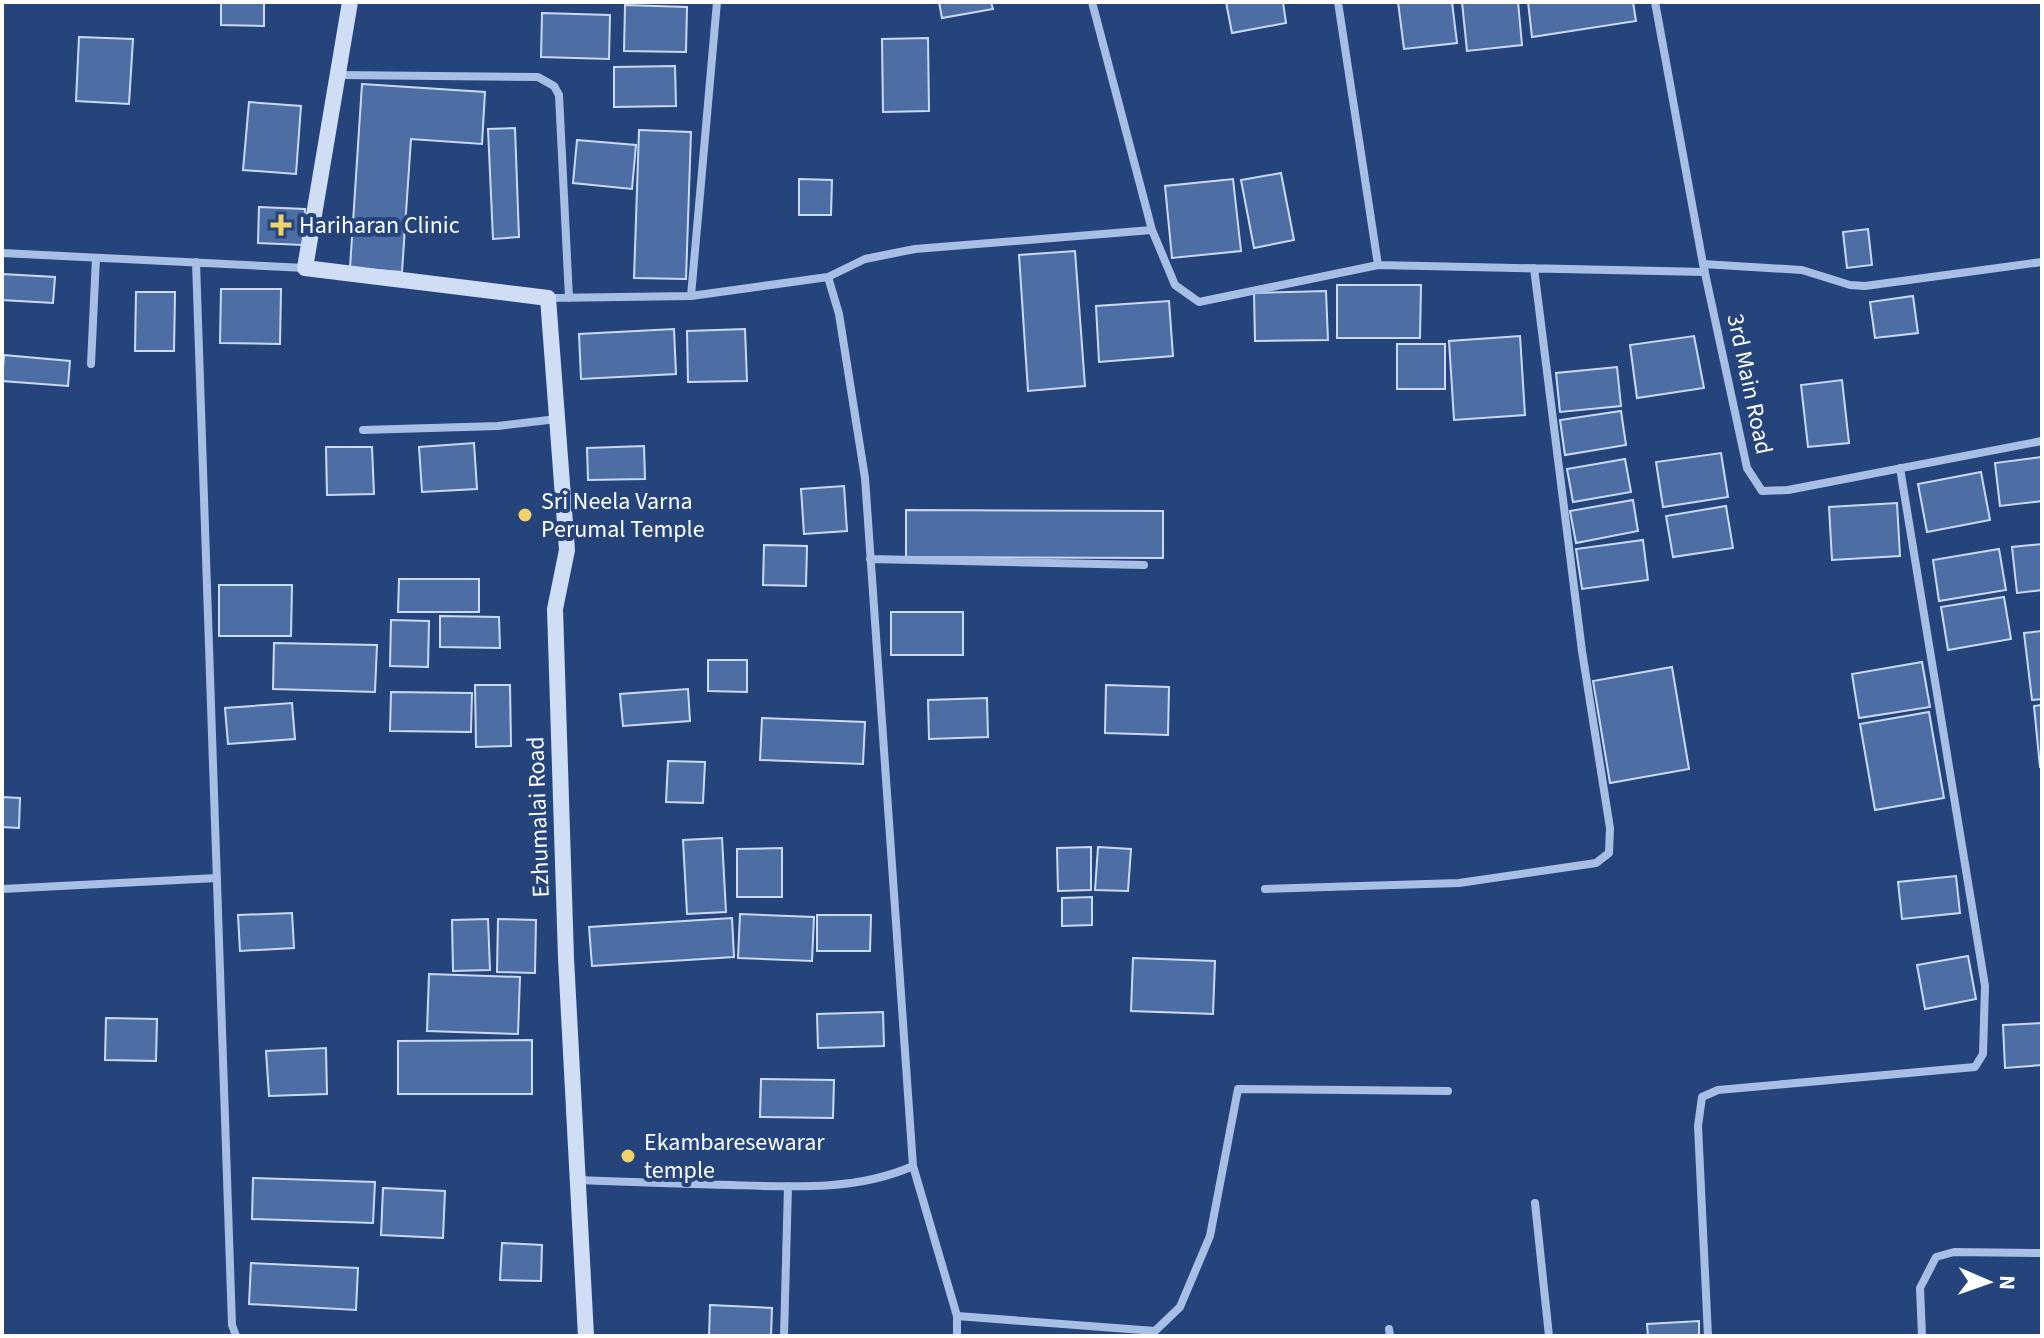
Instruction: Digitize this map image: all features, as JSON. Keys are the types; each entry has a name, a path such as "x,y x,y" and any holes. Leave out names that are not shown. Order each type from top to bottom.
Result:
{"street":[{"path":"305,268 350,2"},
{"path":"691,296 717,2"},
{"path":"1092,2 1152,230 1175,285 1199,302 1378,265 1802,270 1850,285 1865,286 2042,262"},
{"path":"1338,2 1378,265"},
{"name":"3rd Main Road","path":"1655,2 1704,268 1747,468 1762,491 1788,490 2042,441"},
{"path":"338,75 538,77 554,86 559,95 569,298"},
{"path":"2,253 305,268 548,298 691,296 828,277 865,259 915,249 1152,230"},
{"path":"91,364 96,258"},
{"path":"196,262 232,1325 236,1336"},
{"path":"1265,889 1459,883 1596,863 1609,853 1610,828 1582,651 1534,268"},
{"path":"828,277 839,314 865,478 913,1166 957,1316 957,1336"},
{"name":"Ezhumalai Road","path":"548,298 567,550 555,609 566,958 586,1336"},
{"path":"363,430 498,426 558,418"},
{"path":"1708,1336 1698,1126 1702,1097 1718,1090 1975,1067 1983,1054 1985,986 1900,468"},
{"path":"870,559 1144,565"},
{"path":"2,889 217,878"},
{"path":"957,1316 1155,1331 1180,1307 1210,1236 1238,1089 1448,1091"},
{"path":"578,1180 788,1186 841,1184 893,1175 913,1166"},
{"path":"784,1336 788,1186"},
{"path":"1535,1203 1549,1336"},
{"path":"1922,1336 1920,1288 1936,1257 1954,1252 2042,1253"}],"building":[{"path":"221,2 264,2 264,26 221,25"},
{"path":"939,2 991,2 993,9 942,18"},
{"path":"1226,2 1283,2 1286,23 1232,33"},
{"path":"1398,2 1452,2 1457,43 1404,49"},
{"path":"1462,2 1518,2 1522,45 1467,51"},
{"path":"1528,2 1633,2 1636,21 1532,37"},
{"path":"625,5 687,7 686,52 624,51"},
{"path":"542,13 610,15 609,59 541,57"},
{"path":"79,37 133,39 129,104 76,101"},
{"path":"928,38 929,111 883,112 882,39"},
{"path":"675,66 676,106 614,107 614,67"},
{"path":"362,84 485,92 482,144 411,139 402,272 350,268"},
{"path":"249,102 301,106 296,174 243,170"},
{"path":"515,128 519,237 493,239 488,129"},
{"path":"639,130 691,132 686,279 634,278"},
{"path":"577,140 636,145 632,189 573,183"},
{"path":"1281,173 1294,240 1254,248 1241,180"},
{"path":"799,179 832,180 831,215 799,215"},
{"path":"1233,179 1241,251 1172,258 1165,186"},
{"path":"259,207 305,209 303,245 258,243"},
{"path":"1868,229 1872,265 1847,268 1843,232"},
{"path":"1075,251 1085,386 1028,391 1019,255"},
{"path":"2,274 55,277 53,303 2,300"},
{"path":"1337,285 1421,285 1420,338 1337,338"},
{"path":"221,289 281,289 280,344 220,343"},
{"path":"1326,291 1328,340 1255,341 1254,293"},
{"path":"136,292 175,292 174,351 135,351"},
{"path":"1913,296 1918,333 1875,338 1870,302"},
{"path":"1169,301 1173,356 1099,362 1096,306"},
{"path":"674,329 676,374 581,379 579,334"},
{"path":"745,329 747,381 688,382 687,331"},
{"path":"1520,336 1525,415 1454,420 1449,341"},
{"path":"1694,336 1704,388 1637,398 1630,345"},
{"path":"1397,344 1445,344 1445,389 1397,389"},
{"path":"4,355 70,361 68,386 2,381"},
{"path":"1617,367 1621,406 1560,412 1556,373"},
{"path":"1842,380 1849,443 1808,447 1801,385"},
{"path":"1621,411 1626,445 1565,455 1560,420"},
{"path":"474,443 477,489 422,492 419,447"},
{"path":"644,446 645,479 588,480 587,448"},
{"path":"326,447 372,447 374,494 327,495"},
{"path":"1721,453 1728,497 1663,507 1656,462"},
{"path":"2042,457 2042,501 2000,506 1995,463"},
{"path":"1625,459 1631,492 1573,502 1567,469"},
{"path":"1981,472 1990,520 1927,532 1918,484"},
{"path":"844,486 847,531 804,534 801,489"},
{"path":"1633,500 1638,531 1576,543 1570,511"},
{"path":"1897,503 1900,556 1832,560 1829,507"},
{"path":"1726,506 1733,548 1673,557 1666,516"},
{"path":"906,510 1163,511 1163,558 906,557"},
{"path":"1643,540 1648,580 1582,589 1576,549"},
{"path":"2042,544 2042,590 2017,593 2012,547"},
{"path":"764,545 807,546 806,586 763,585"},
{"path":"1999,549 2006,590 1939,601 1933,560"},
{"path":"399,579 479,579 479,612 398,612"},
{"path":"219,585 292,585 291,636 219,636"},
{"path":"2004,597 2011,639 1948,650 1941,607"},
{"path":"891,612 963,612 963,655 891,655"},
{"path":"440,616 499,617 500,648 440,647"},
{"path":"391,620 429,621 428,667 390,666"},
{"path":"2042,631 2042,699 2032,700 2024,633"},
{"path":"274,643 377,645 375,692 273,689"},
{"path":"708,660 747,660 747,692 708,691"},
{"path":"1922,662 1930,707 1859,718 1852,674"},
{"path":"1672,667 1689,769 1610,783 1593,681"},
{"path":"475,685 510,685 511,746 476,747"},
{"path":"1106,685 1169,687 1168,735 1105,733"},
{"path":"688,689 690,721 623,726 620,694"},
{"path":"391,692 472,693 471,732 390,731"},
{"path":"987,698 988,737 929,739 928,700"},
{"path":"292,703 295,739 228,744 225,708"},
{"path":"2042,705 2042,767 2040,767 2034,706"},
{"path":"1929,712 1944,798 1875,810 1860,724"},
{"path":"762,718 865,722 863,764 760,760"},
{"path":"668,761 705,762 703,803 666,802"},
{"path":"2,797 20,798 19,828 2,827"},
{"path":"722,838 726,912 687,914 683,840"},
{"path":"1091,847 1091,890 1058,891 1057,848"},
{"path":"1098,847 1131,849 1128,891 1095,890"},
{"path":"782,848 782,897 737,897 737,849"},
{"path":"1956,876 1960,913 1902,919 1898,882"},
{"path":"1092,897 1092,925 1062,926 1062,898"},
{"path":"292,913 294,948 240,951 238,915"},
{"path":"740,914 814,917 812,961 738,958"},
{"path":"817,915 871,915 870,951 817,951"},
{"path":"732,918 734,957 592,966 589,927"},
{"path":"488,919 490,970 453,971 452,920"},
{"path":"498,919 536,920 535,973 497,972"},
{"path":"1968,956 1976,999 1925,1009 1917,965"},
{"path":"1133,958 1215,961 1213,1014 1131,1011"},
{"path":"429,974 520,977 518,1034 427,1031"},
{"path":"883,1012 884,1046 818,1048 817,1014"},
{"path":"106,1018 157,1019 156,1061 105,1060"},
{"path":"2042,1023 2042,1065 2005,1068 2003,1025"},
{"path":"532,1040 532,1094 398,1094 398,1041"},
{"path":"326,1048 327,1094 269,1096 266,1051"},
{"path":"761,1079 834,1080 833,1118 760,1117"},
{"path":"253,1178 375,1182 373,1223 252,1219"},
{"path":"383,1188 445,1191 443,1238 381,1235"},
{"path":"502,1243 542,1245 541,1281 500,1280"},
{"path":"251,1263 358,1268 356,1310 249,1304"},
{"path":"710,1305 772,1308 771,1336 709,1336"},
{"path":"1699,1321 1699,1336 1648,1336 1647,1324"}],"place":[{"name":"Hariharan Clinic","path":"281,225"},
{"name":"Sri Neela Varna Perumal Temple","path":"525,515"},
{"name":"Ekambaresewarar temple","path":"628,1156"}]}
